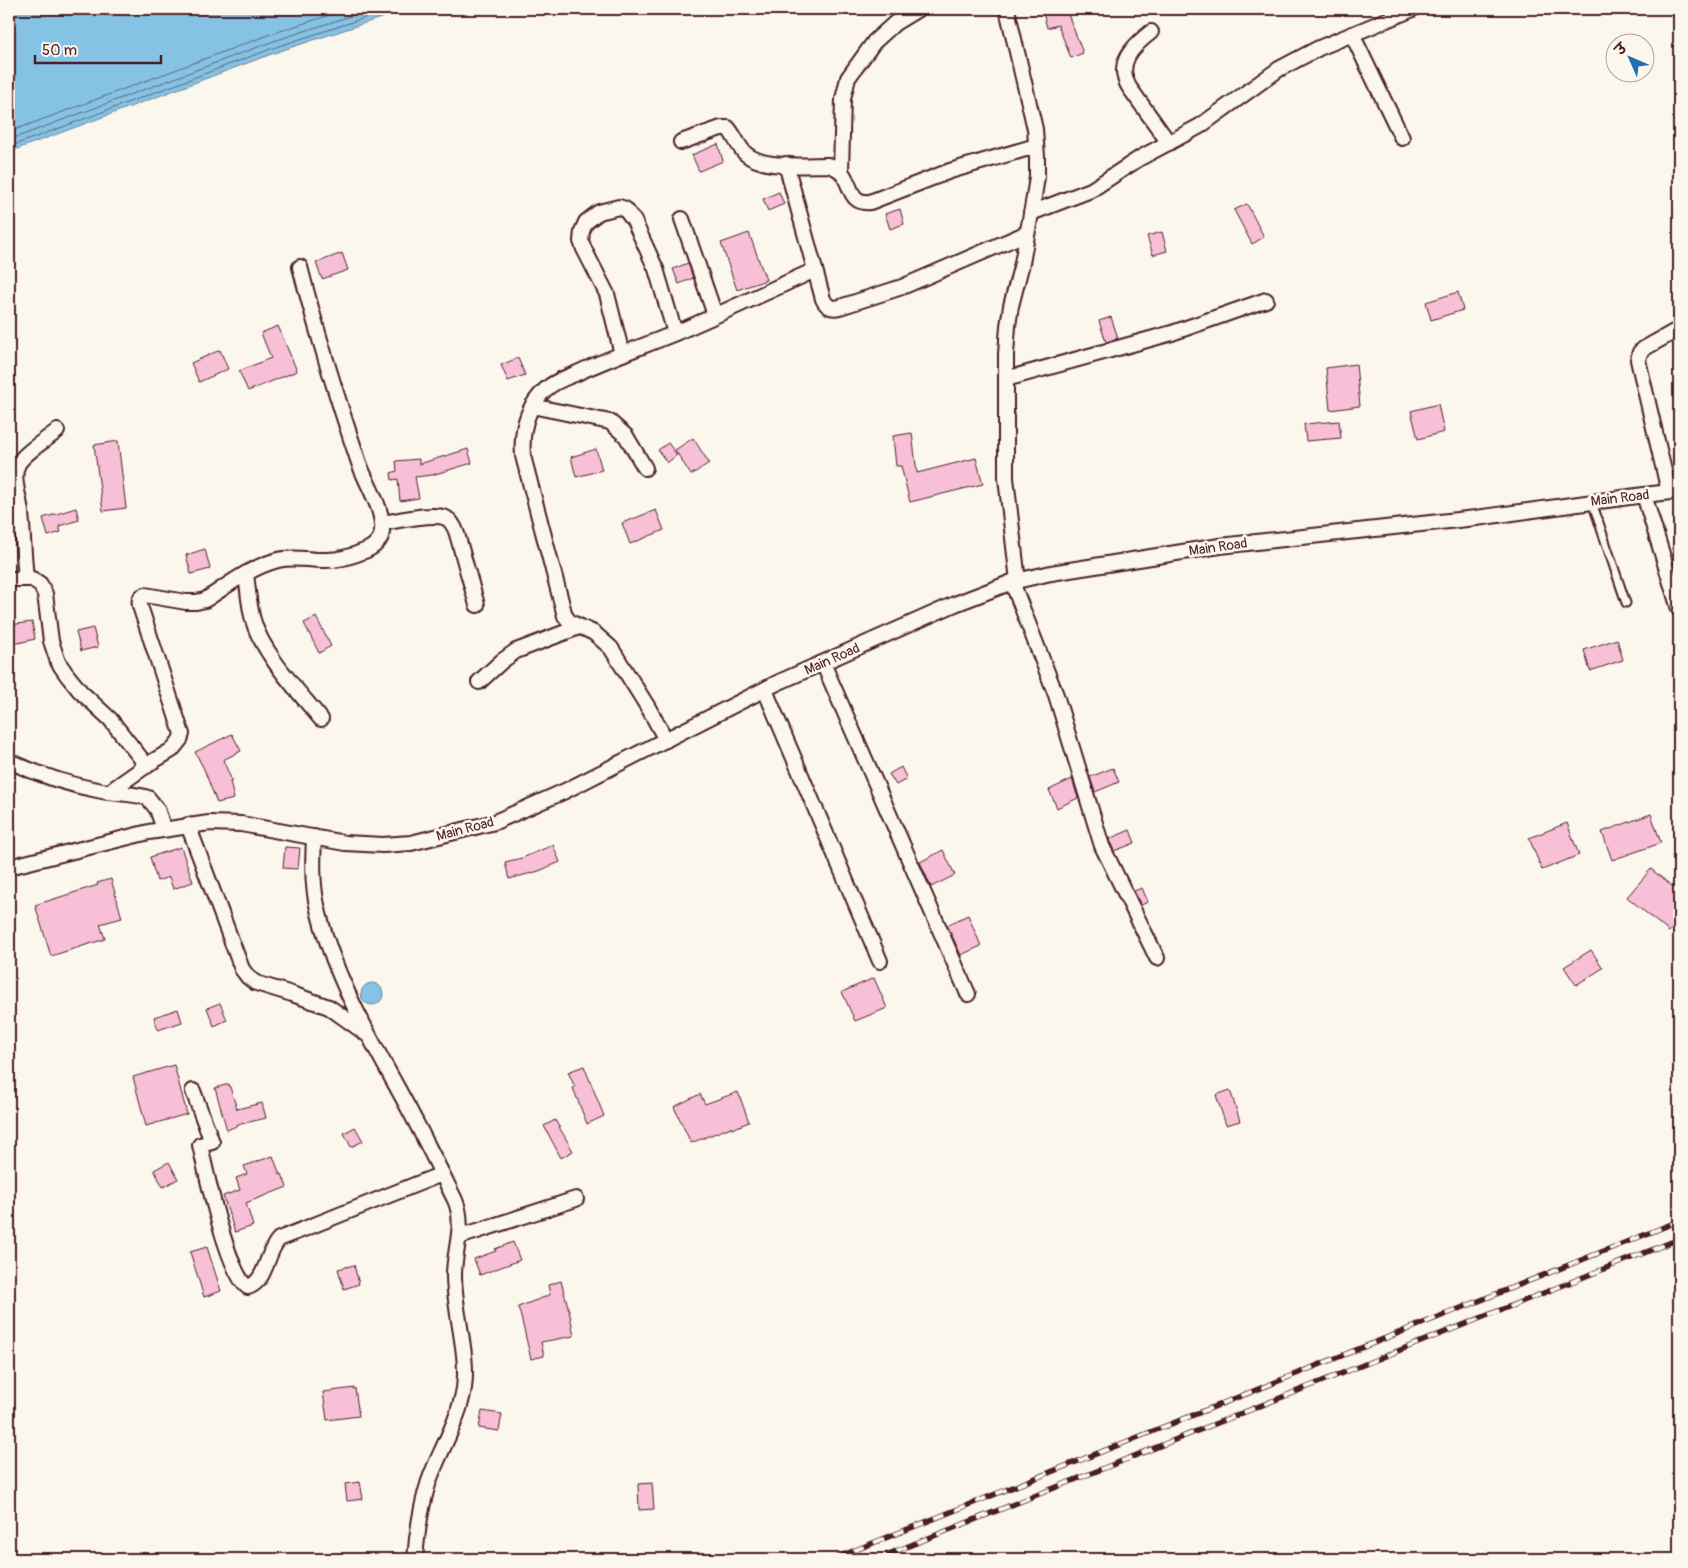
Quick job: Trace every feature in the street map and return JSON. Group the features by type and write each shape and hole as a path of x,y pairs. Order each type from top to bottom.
{"street":[{"path":"918,9 895,23 874,42 848,78 842,99 841,170 853,195 860,202 864,202 950,171 1036,146"},
{"path":"1007,9 1034,130 1037,177 1032,213 1008,326 1006,478 1015,581 1056,695 1102,846 1157,958"},
{"path":"1032,213 1091,190 1122,169 1200,126 1280,70 1319,48 1413,9"},
{"path":"1150,32 1140,40 1130,54 1124,65 1123,72 1129,87 1169,143"},
{"path":"1352,34 1402,138"},
{"path":"681,142 724,127 732,133 740,148 753,159 769,163 827,165 841,170"},
{"path":"786,164 815,270 828,307 835,308 902,287 1027,234"},
{"path":"622,354 607,294 584,249 582,241 582,231 586,222 590,217 599,212 619,206 625,209 634,221 656,269 675,333"},
{"path":"682,219 715,315"},
{"path":"110,792 172,750 182,734 140,606 140,599 144,595 196,602 205,600 246,574 278,560 300,558 324,561 338,560 356,555 379,542 382,522 379,511 358,462 300,267"},
{"path":"666,740 611,648 594,633 570,622 565,616 523,456 522,439 525,423 532,406 545,390 554,384 675,333 815,270"},
{"path":"1006,379 1172,334 1266,300"},
{"path":"1674,492 1638,360 1640,352 1645,348 1679,329"},
{"path":"532,406 610,422 626,436 645,468"},
{"path":"26,579 21,512 15,476 16,468 25,456 57,431"},
{"name":"Main Road","path":"9,867 164,829 209,822 241,824 345,843 382,845 411,843 495,822 565,791 765,690 823,663 955,604 1015,581 1051,572 1220,546 1476,518 1644,494 1674,492"},
{"path":"1644,494 1679,608"},
{"path":"382,522 435,516 448,519 454,525 477,605"},
{"path":"246,574 253,620 259,636 278,665 321,719"},
{"path":"9,579 36,581 43,589 51,641 58,662 80,691 110,719 147,766"},
{"path":"479,682 516,651 579,626"},
{"path":"823,663 968,994"},
{"path":"765,690 880,961"},
{"path":"9,761 53,780 148,798 157,809 164,829"},
{"path":"188,825 242,969 248,977 256,983 329,1007 370,1036"},
{"path":"314,837 314,886 317,904 325,932 342,977 370,1036 459,1209 459,1238 454,1275 465,1367 464,1388 458,1413 430,1480 422,1511 415,1559"},
{"path":"193,1091 212,1142 200,1145 217,1218 237,1273 248,1287 259,1278 270,1251 279,1239 442,1174"},
{"path":"459,1238 576,1199"}],"lane":[{"path":"1592,502 1626,603"}],"water":[{"path":"9,9 408,9 277,52 9,152"},
{"path":"368,983 376,983 383,990 383,998 376,1005 368,1005 361,998 361,990"}],"building":[{"path":"1042,9 1066,9 1083,53 1071,58 1058,25 1047,28"},
{"path":"718,144 723,161 699,171 692,155"},
{"path":"779,192 784,204 768,211 763,199"},
{"path":"1247,204 1264,237 1252,244 1234,210"},
{"path":"900,209 904,224 890,229 885,214"},
{"path":"1162,232 1167,251 1153,255 1147,236"},
{"path":"749,233 766,280 737,290 721,243"},
{"path":"342,253 348,270 322,279 316,263"},
{"path":"688,263 693,278 679,284 673,269"},
{"path":"1458,292 1463,310 1431,320 1426,302"},
{"path":"1111,317 1118,338 1106,342 1099,321"},
{"path":"278,326 297,371 248,391 239,371 271,358 261,333"},
{"path":"220,350 228,369 199,382 191,363"},
{"path":"518,358 525,375 508,381 501,365"},
{"path":"1356,364 1360,406 1330,410 1326,368"},
{"path":"1438,404 1444,432 1418,439 1411,411"},
{"path":"1339,421 1341,438 1306,441 1304,424"},
{"path":"912,433 917,473 976,458 983,484 910,502 901,466 896,466 893,436"},
{"path":"693,438 709,463 691,475 675,450"},
{"path":"118,441 126,508 103,511 94,445"},
{"path":"668,443 677,455 667,463 658,450"},
{"path":"468,449 472,463 432,475 415,477 419,498 400,501 398,479 392,480 391,473 397,471 396,461 419,459 419,464"},
{"path":"596,449 602,470 576,477 571,457"},
{"path":"76,508 79,520 59,526 61,532 48,536 43,518"},
{"path":"656,510 664,530 630,544 622,523"},
{"path":"205,549 210,569 191,574 186,555"},
{"path":"316,617 331,646 319,653 304,623"},
{"path":"32,622 35,639 9,645 9,625"},
{"path":"93,628 98,647 81,651 76,632"},
{"path":"1617,639 1623,660 1590,671 1584,650"},
{"path":"232,734 241,751 223,760 232,781 230,781 234,799 217,803 204,769 195,752"},
{"path":"901,767 907,779 896,785 889,774"},
{"path":"1113,768 1119,782 1095,792 1090,777"},
{"path":"1072,779 1078,798 1057,808 1049,790"},
{"path":"1651,814 1661,843 1612,860 1602,832"},
{"path":"1567,823 1579,855 1542,870 1529,838"},
{"path":"1130,830 1135,843 1114,851 1109,839"},
{"path":"553,845 560,862 539,871 509,879 505,862 522,858"},
{"path":"181,847 193,882 173,889 169,877 157,881 150,857"},
{"path":"285,847 300,848 298,869 283,868"},
{"path":"943,850 955,875 931,887 920,862"},
{"path":"1651,869 1679,892 1679,919 1669,932 1627,897"},
{"path":"111,879 122,918 100,924 105,939 51,956 35,905"},
{"path":"1142,888 1148,902 1141,905 1134,891"},
{"path":"968,915 981,946 961,955 947,925"},
{"path":"1591,950 1603,968 1576,985 1564,967"},
{"path":"874,978 887,1008 855,1021 842,992"},
{"path":"220,1003 227,1020 214,1026 207,1008"},
{"path":"178,1009 182,1022 158,1030 154,1017"},
{"path":"174,1065 187,1114 146,1126 133,1077"},
{"path":"584,1066 604,1116 587,1124 568,1072"},
{"path":"229,1084 237,1109 262,1103 266,1118 241,1124 227,1130 215,1088"},
{"path":"1230,1090 1240,1121 1226,1125 1216,1095"},
{"path":"738,1092 749,1122 691,1143 674,1107 700,1094 705,1104"},
{"path":"555,1120 573,1151 561,1158 544,1126"},
{"path":"355,1127 363,1141 351,1147 344,1133"},
{"path":"273,1156 287,1187 246,1203 253,1226 235,1232 223,1196 240,1190 236,1178 247,1174 244,1166"},
{"path":"169,1162 178,1179 163,1187 154,1170"},
{"path":"513,1242 520,1260 480,1275 474,1259"},
{"path":"207,1247 221,1291 204,1297 190,1252"},
{"path":"354,1265 359,1284 344,1289 338,1269"},
{"path":"561,1281 574,1336 541,1342 544,1356 531,1359 518,1307 550,1295 548,1285"},
{"path":"355,1388 359,1416 327,1420 323,1392"},
{"path":"482,1411 502,1414 499,1431 479,1428"},
{"path":"360,1482 363,1499 347,1501 345,1484"},
{"path":"652,1483 654,1509 639,1510 638,1484"}],"railway":[{"path":"833,1559 1679,1221"},
{"path":"876,1559 1679,1239"}]}
